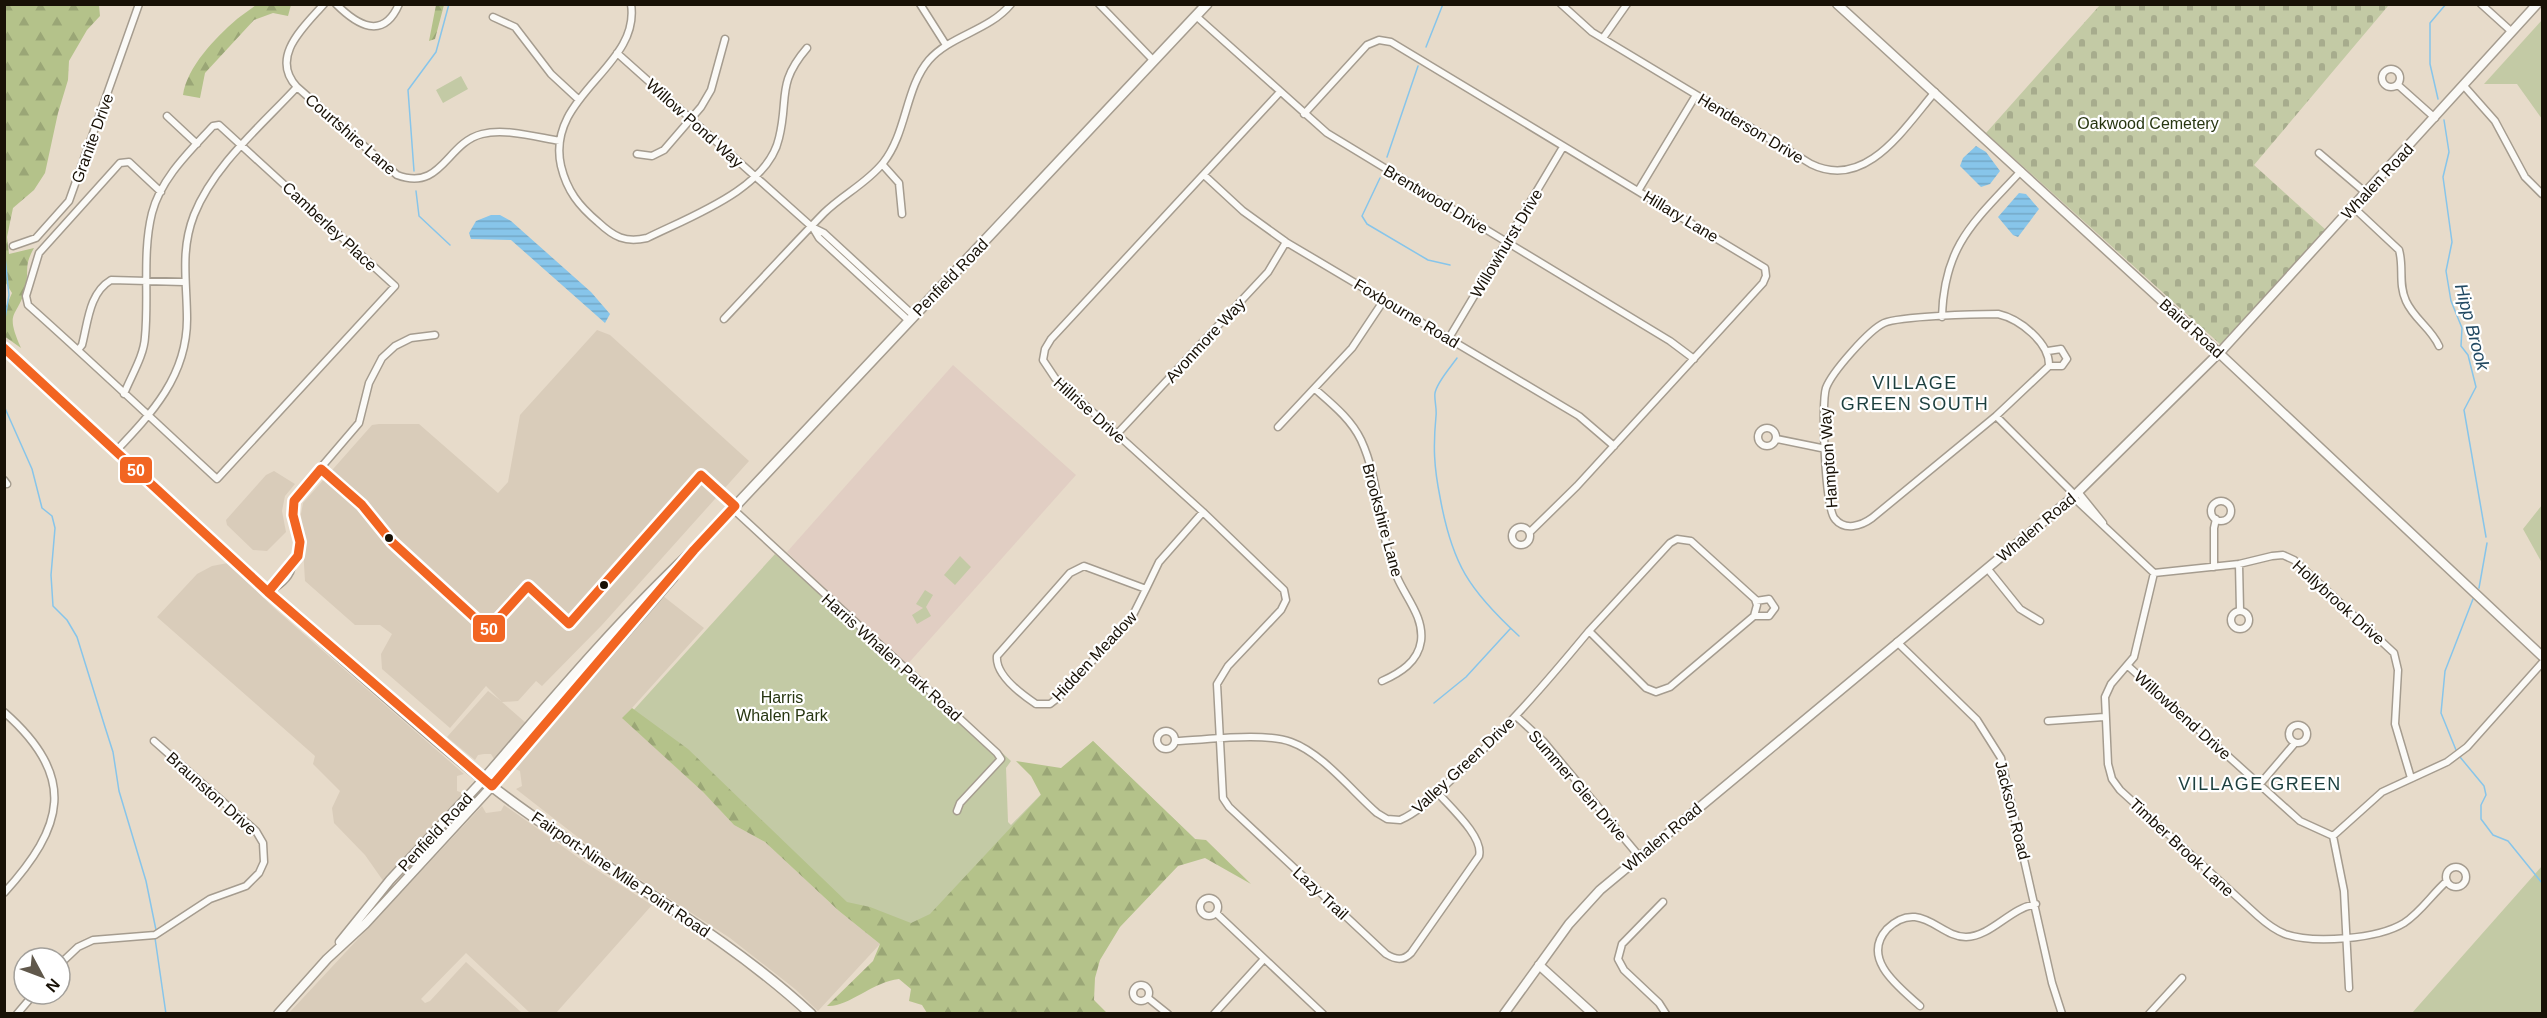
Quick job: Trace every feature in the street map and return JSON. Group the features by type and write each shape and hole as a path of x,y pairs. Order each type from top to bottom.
{"main road":[{"name":"Penfield Road","path":"492,786 694,550 1207,4"},
{"name":"Fairport-Nine Mile Point Road","path":"4,348 268,592 492,786 598,862 687,916 772,977 811,1014"},
{"name":"Penfield Road","path":"484,779 584,662 648,593 694,550"}],"street":[{"name":"Granite Drive","path":"13,246 36,238 69,201 139,4"},
{"name":"Courtshire Lane","path":"324,4 297,34 288,51 288,75 297,87 380,163 402,178 420,179 429,176 466,141 479,134 496,132 560,141"},
{"path":"336,4 355,22 369,27 387,21 399,4"},
{"path":"631,4 630,28 617,52 578,99 562,130 559,156 570,192 595,220 612,235 622,240 647,238 729,196 754,177 776,148 781,130 784,85 793,65 807,48"},
{"path":"920,4 946,45"},
{"path":"724,319 824,213 865,181 882,164 903,127 920,72 946,45 990,22 1011,4"},
{"path":"1099,4 1154,61"},
{"name":"Henderson Drive","path":"1561,4 1581,24 1696,95 1811,164 1837,171 1853,170 1871,161 1935,92"},
{"path":"1603,38 1626,4"},
{"name":"Baird Road","path":"1837,4 2219,353 2542,656"},
{"path":"2481,4 2512,32"},
{"name":"Whalen Road","path":"1504,1014 1581,910 1639,856 2075,495 2219,353 2537,4"},
{"name":"Brentwood Drive","path":"1196,16 1304,114 1336,139 1670,341 1694,359"},
{"path":"493,17 515,27 550,74 578,99"},
{"path":"637,154 652,156 664,150 692,119 711,90 721,44 725,39"},
{"name":"Hillary Lane","path":"1304,114 1367,45 1385,40 1753,259 1766,272 1763,283 1614,446 1530,532"},
{"name":"Willow Pond Way","path":"617,52 754,177 812,227 824,233 911,318"},
{"path":"2398,85 2435,118"},
{"path":"2464,86 2495,121 2525,177 2542,194"},
{"path":"115,452 149,417 169,388 182,355 187,318 184,255 194,216 209,185 297,87"},
{"name":"Hillrise Drive","path":"1257,636 1284,605 1284,590 1203,512 1051,374 1043,360 1051,339 1280,92"},
{"path":"1638,191 1696,95"},
{"path":"167,116 197,144"},
{"name":"Camberley Place","path":"124,394 145,339 146,281 152,212 179,162 213,126 219,125 395,285 218,479 149,417"},
{"name":"Willowhurst Drive","path":"1449,338 1563,147"},
{"path":"2319,153 2366,193"},
{"path":"149,417 28,305 26,296 39,253 120,163 129,162 161,192"},
{"path":"882,164 899,183 902,214"},
{"path":"1942,317 1948,272 1960,240 1978,216 2021,171"},
{"name":"Foxbourne Road","path":"1204,175 1244,212 1286,242 1579,416 1614,446"},
{"path":"2354,207 2399,250 2401,285 2405,299 2413,313 2434,334 2439,346"},
{"name":"Avonmore Way","path":"1117,434 1268,272 1286,242"},
{"path":"78,350 82,345 95,296 101,286 111,280 184,282"},
{"path":"1278,427 1358,340 1384,300"},
{"name":"Hampton Way","path":"1987,314 2006,316 2019,324 2048,351 2061,349 2067,358 2062,366 2049,366 1996,416 1872,519 1857,526 1839,523 1831,513 1826,449 1824,395 1829,381 1874,330 1884,323 1895,320 1942,317 1987,314"},
{"path":"268,592 298,555 301,542 291,512 294,499 354,430 362,415 375,369 395,346 411,338 435,335"},
{"path":"2048,351 2049,366"},
{"name":"Brookshire Lane","path":"1315,389 1346,417 1360,439 1392,563 1421,630 1419,650 1409,665 1397,675 1382,681"},
{"path":"1996,416 2154,573"},
{"path":"1777,439 1826,449"},
{"name":"Harris Whalen Park Road","path":"733,509 997,753 1001,759 960,803 957,811"},
{"name":"Hidden Meadow","path":"1146,589 1091,566 1075,569 999,651 997,661 999,669 1036,704 1045,705 1055,701 1131,619 1146,589 1159,562 1203,512"},
{"path":"2214,567 2216,519"},
{"name":"Valley Green Drive","path":"1219,740 1269,738 1292,742 1310,752 1377,813 1394,820 1406,817 1437,792 1516,716 1589,631 1670,543 1680,538 1691,541 1756,600 1769,599 1775,608 1769,616 1754,616 1670,687 1656,693 1646,688 1589,631"},
{"name":"Hollybrook Drive","path":"2154,573 2239,564 2272,556 2289,557 2394,653 2398,670 2395,724 2411,778"},
{"path":"2239,564 2240,610"},
{"path":"1987,568 2020,609 2040,621"},
{"name":"Timber Brook Lane","path":"2154,573 2136,649 2128,666 2107,690 2104,717 2110,772 2116,785 2258,916 2271,927 2287,934 2306,938 2348,937 2385,930 2404,922 2447,881"},
{"path":"1754,616 1756,600"},
{"name":"Lazy Trail","path":"1257,636 1228,666 1217,684 1224,802 1386,954 1395,959 1404,958 1411,953 1479,856 1480,847 1475,836 1437,792"},
{"name":"Jackson Road","path":"1897,642 1977,720 1997,749 2004,767 2052,983 2062,1014"},
{"path":"2349,988 2344,891 2333,836 2372,799 2447,762 2467,747 2542,663"},
{"name":"Willowbend Drive","path":"2128,666 2300,821 2333,836"},
{"path":"4,712 28,735 43,756 52,782 54,808 51,826 41,849 4,893"},
{"name":"Summer Glen Drive","path":"1516,716 1543,741 1639,856"},
{"path":"2048,721 2104,717"},
{"path":"1175,741 1219,740"},
{"name":"Braunston Drive","path":"72,953 93,940 155,935 210,899 246,886 262,868 265,849 256,831 154,741"},
{"path":"2260,784 2295,743"},
{"name":"Penfield Road","path":"278,1014 327,959 359,916 484,779"},
{"name":"Penfield Road","path":"327,959 365,924 492,786"},
{"path":"1663,902 1622,944 1618,959 1624,970 1659,1003 1666,1014"},
{"path":"1920,1006 1892,980 1881,965 1878,955 1881,937 1893,923 1908,917 1923,918 1950,933 1967,937 1985,931 2023,906 2036,904"},
{"path":"1216,913 1323,1014"},
{"path":"1214,1014 1264,960"},
{"path":"1539,965 1593,1014"},
{"path":"2149,1014 2182,978"},
{"path":"1148,998 1168,1014"}],"shaded area":[{"path":"597,330 610,335 749,461 602,625 542,686 536,681 518,701 502,702 526,723 494,759 491,754 484,754 478,755 475,760 447,737 488,691 501,701 486,686 450,728 382,669 381,654 392,634 380,625 355,625 305,581 301,514 303,503 372,425 379,424 419,424 498,493 508,482 520,415"},
{"path":"953,365 1076,475 906,666 787,552"},
{"path":"274,471 295,484 285,496 282,511 286,532 267,551 253,550 227,525 226,520 266,475"},
{"path":"228,563 274,608 464,774 457,776 457,791 463,793 384,882 365,855 334,823 332,808 340,791 313,764 315,756 157,617 197,574 212,566"},
{"path":"663,596 704,628 623,718 703,792 734,825 765,842 839,911 880,944 818,1011 795,989 730,938 593,849 516,789 522,786 520,771 513,768"},
{"path":"504,805 586,863 652,905 556,1013 529,1012 466,953 421,999 425,1003 430,1001 466,962 522,1013 288,1014 482,806 486,813 501,811"}],"green space":[{"name":"Oakwood Cemetery","path":"2386,4 2388,6 2254,165 2326,230 2221,345 1986,133 2100,5"},
{"path":"4,5 99,5 100,16 87,30 69,61 68,80 45,173 34,190 13,208 7,237 9,254 34,248 28,263 23,296 13,319 13,326 21,348 4,336 5,309 12,293 4,280"},
{"path":"256,5 291,5 288,16 273,13 254,20 205,73 200,98 183,95 190,74 211,44 239,17"},
{"path":"436,5 444,5 435,39 429,41"},
{"path":"2542,20 2542,119 2517,84 2484,84"},
{"path":"461,76 468,89 443,103 436,90"},
{"path":"2542,505 2542,563 2523,529"},
{"name":"Harris Whalen Park","path":"775,554 994,753 998,749 1011,761 1006,768 1008,822 1011,825 1093,741 1195,839 886,943 630,714"},
{"path":"960,556 971,567 955,585 944,575"},
{"path":"925,590 933,595 926,607 931,616 917,624 912,615 923,608 916,604"},
{"path":"632,708 688,749 847,902 870,907 911,923 930,914 1041,795 1031,776 1016,761 1061,768 1093,741 1195,839 1206,840 1251,884 1205,858 1178,866 1120,927 1100,960 1095,978 1094,1000 1107,1013 927,1013 922,1005 909,1001 911,989 899,979 879,985 835,1006 827,1006 873,961 880,944 839,911 765,842 734,825 703,792 622,718"},
{"path":"2542,866 2542,1013 2412,1013"}],"water":[{"path":"1976,146 1986,152 2000,171 1990,184 1981,187 1960,166 1963,158"},
{"path":"2019,193 2026,194 2039,209 2018,237 2013,235 1998,217"},
{"path":"491,215 500,215 511,221 591,292 610,314 605,323 511,240 471,239 469,233 476,221"}],"waterway":[{"path":"414,171 408,90 436,52 449,4"},
{"path":"1426,47 1443,4"},
{"name":"Hipp Brook","path":"2438,99 2430,64 2430,23 2446,4"},
{"path":"1387,157 1418,66"},
{"name":"Hipp Brook","path":"2444,120 2449,152 2443,177 2452,242 2446,271 2451,301 2462,328 2461,346 2468,355 2476,387 2464,410 2486,537"},
{"path":"1380,178 1362,216 1367,224 1428,260 1450,265"},
{"path":"416,191 419,216 450,245"},
{"path":"4,248 9,295 4,324"},
{"path":"1457,358 1438,384 1435,396 1435,466 1445,520 1450,541 1465,574 1487,604 1519,636"},
{"path":"4,406 32,469 42,508 52,516 55,528 51,575 53,606 67,620 77,637 113,752 119,791 146,881 156,930"},
{"name":"Hipp Brook","path":"2479,588 2487,543"},
{"name":"Hipp Brook","path":"2456,750 2441,713 2445,671 2473,599"},
{"path":"1434,703 1466,677 1510,629"},
{"name":"Hipp Brook","path":"2460,757 2484,786 2486,795 2481,805 2481,819 2493,835 2508,841 2542,883"},
{"path":"155,938 166,1014"}],"transit line":[{"name":"50","path":"4,348 268,592"},
{"name":"50","path":"321,469 362,505 392,542 488,630 528,586 569,624 701,475 735,506 694,550 492,786 268,592 298,556 300,542 293,515 294,501 321,469"}],"district":[{"name":"VILLAGE GREEN SOUTH","path":"1915,394"},
{"name":"VILLAGE GREEN","path":"2260,784"}]}
